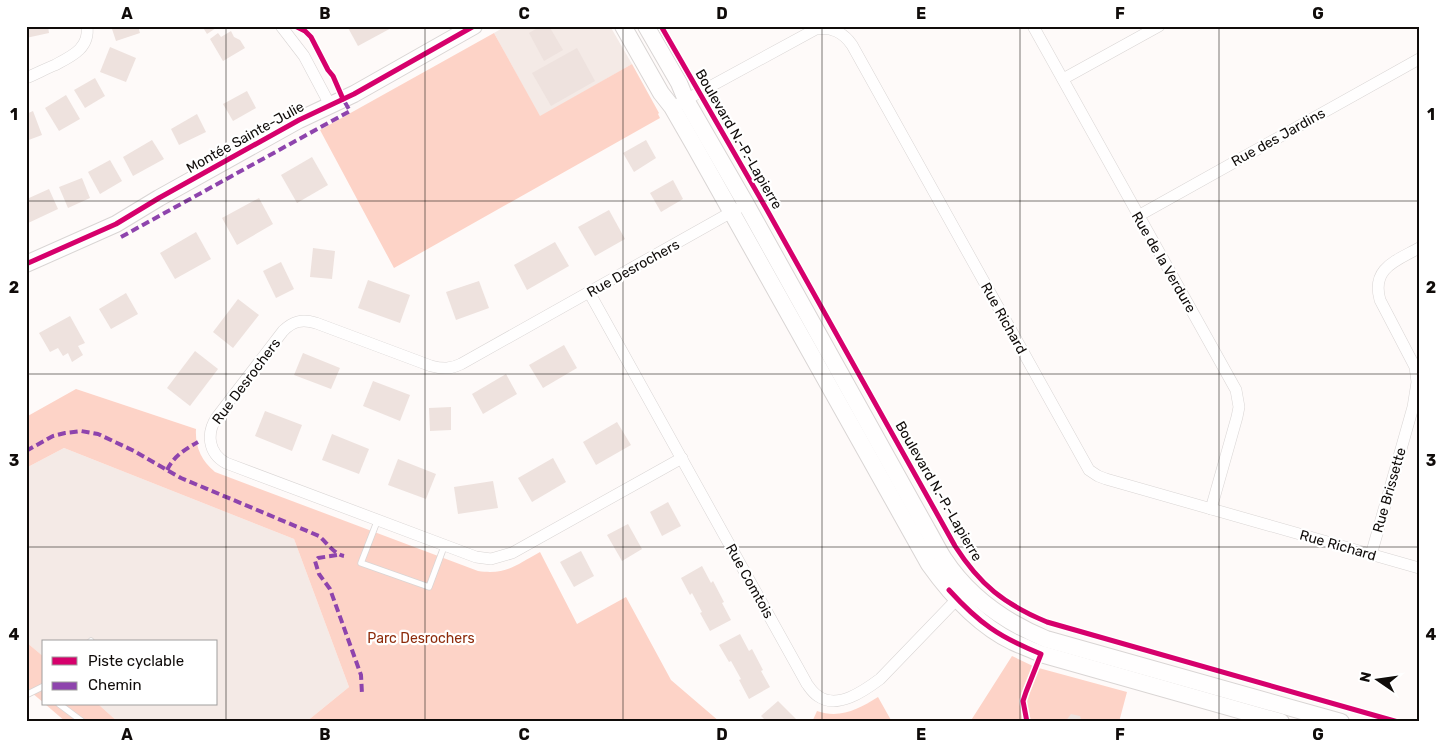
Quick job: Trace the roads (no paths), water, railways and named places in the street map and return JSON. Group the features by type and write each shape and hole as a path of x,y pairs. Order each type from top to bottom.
{"street":[{"path":"26,78 63,61 78,51 86,42 87,26"},
{"path":"281,26 304,56 330,105"},
{"name":"Montée Sainte-Julie","path":"26,264 116,224 183,184 300,120 354,94 474,26"},
{"name":"Boulevard N.-P.-Lapierre","path":"623,26 661,93 679,104 739,208 929,564 941,581 982,602 1017,626 1046,639 1341,722"},
{"name":"Boulevard N.-P.-Lapierre","path":"646,26 679,83 679,104"},
{"name":"Rue de la Verdure","path":"1033,26 1236,390 1239,407 1237,417 1211,509"},
{"path":"1063,79 1159,26"},
{"name":"Rue Richard","path":"679,104 816,29 837,30 852,45 1089,470 1106,479 1419,568"},
{"name":"Rue des Jardins","path":"1138,216 1419,59"},
{"name":"Rue Desrochers","path":"682,458 505,556 484,559 220,460 213,449 209,435 213,423 285,329 296,322 310,321 431,366 449,368 461,364 739,208"},
{"name":"Rue Brissette","path":"1371,555 1413,407 1417,382 1415,367 1380,300 1378,283 1385,268 1419,248"},
{"name":"Rue Comtois","path":"589,292 807,684 819,697 826,700 839,701 880,680 963,593"},
{"name":"Boulevard N.-P.-Lapierre","path":"963,593 971,613 1012,642 1041,654 1281,722"}],"lane":[{"path":"378,519 361,563 429,588 445,544"},
{"path":"26,695 42,689"},
{"path":"62,706 83,722"}],"park label":[{"name":"Parc Desrochers","path":"421,638"}]}
